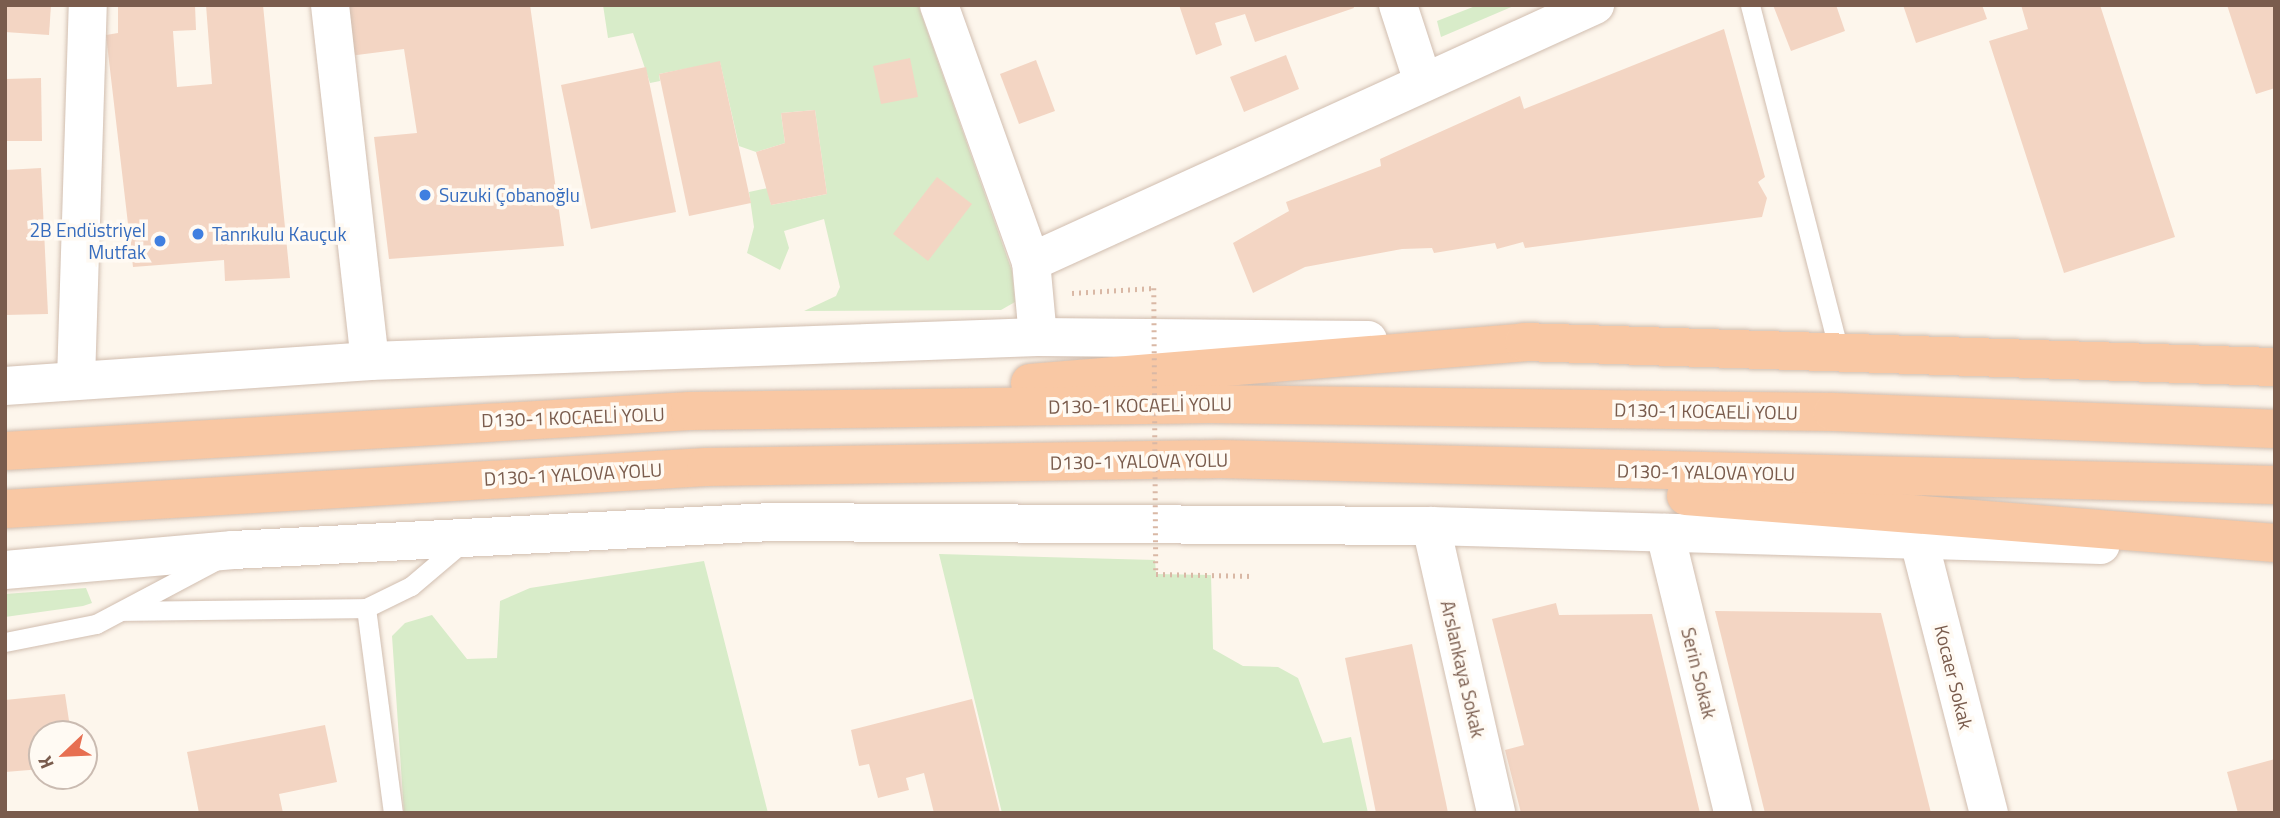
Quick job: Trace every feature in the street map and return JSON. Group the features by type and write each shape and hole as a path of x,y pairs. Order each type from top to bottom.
{"highway":[{"path":"690,411 1524,342 2275,367"},
{"name":"D130-1 KOCAELİ YOLU","path":"5,452 690,411 1208,404 1833,412 2275,429"},
{"path":"1220,459 2275,543"},
{"name":"D130-1 YALOVA YOLU","path":"5,509 706,467 1220,459 2275,485"}],"street":[{"path":"76,380 88,5"},
{"path":"330,5 370,361"},
{"path":"939,5 1031,262 1038,337"},
{"path":"1398,5 1423,82"},
{"path":"1031,262 1595,5"},
{"path":"5,386 370,361 1038,337 1524,342"},
{"path":"5,570 233,550 784,522 1431,526 2275,550"},
{"name":"Arslankaya Sokak","path":"1431,526 1496,813"},
{"name":"Serin Sokak","path":"1665,533 1733,813"},
{"name":"Kocaer Sokak","path":"1919,541 1989,813"}],"lane":[{"path":"1750,5 1839,351"},
{"path":"123,611 366,608 411,586 471,536"},
{"path":"5,642 61,634 123,611 233,550"},
{"path":"366,608 393,813"}],"path":[{"path":"1072,293 1154,288 1156,574 1254,576"}],"green space":[{"path":"603,5 918,5 1012,271 1015,302 1001,310 804,311 836,296 840,287 824,219 784,231 789,248 780,270 747,253 754,227 749,192 768,188 771,205 827,194 815,110 781,113 785,143 756,152 739,146 720,62 659,74 660,81 650,83 633,33 608,38"},
{"path":"1478,5 1516,5 1441,37 1437,21"},
{"path":"939,554 1155,560 1156,574 1211,575 1213,649 1243,666 1278,667 1298,678 1323,743 1351,737 1368,813 1002,813"},
{"path":"704,561 768,813 404,813 392,636 405,623 432,615 467,659 497,658 500,601 530,588"},
{"path":"86,588 92,603 5,617 5,594"}],"building":[{"path":"5,5 51,5 49,35 5,32"},
{"path":"118,5 195,5 196,30 173,31 177,87 212,84 206,5 263,5 290,278 225,281 224,260 133,267 106,35 118,33"},
{"path":"343,5 530,5 564,246 389,259 374,137 417,133 404,49 349,56"},
{"path":"1179,5 1353,5 1354,8 1255,42 1245,14 1215,23 1222,45 1196,55"},
{"path":"1773,5 1836,5 1845,31 1791,51"},
{"path":"1903,5 1982,5 1987,19 1916,43"},
{"path":"2021,5 2100,5 2175,237 2064,273 1989,41 2028,29"},
{"path":"2227,5 2275,5 2275,88 2256,94"},
{"path":"1724,29 1765,177 1758,182 1767,198 1762,217 1525,248 1523,242 1497,249 1495,243 1434,253 1432,248 1402,249 1305,267 1253,293 1233,243 1289,211 1286,202 1381,166 1380,159 1520,96 1524,109"},
{"path":"1286,55 1299,89 1244,112 1230,77"},
{"path":"910,58 918,97 881,104 873,66"},
{"path":"1036,60 1055,111 1019,124 1000,74"},
{"path":"720,61 751,203 689,216 659,74"},
{"path":"646,67 676,212 591,229 561,85"},
{"path":"41,78 42,141 5,141 5,79"},
{"path":"815,110 827,194 771,205 756,152 785,143 781,113"},
{"path":"41,168 48,314 5,315 5,170"},
{"path":"937,177 972,204 928,261 893,234"},
{"path":"1556,603 1559,615 1652,614 1700,813 1521,813 1505,750 1524,745 1492,619"},
{"path":"1715,611 1881,613 1931,813 1765,813"},
{"path":"1412,644 1448,813 1376,813 1345,658"},
{"path":"65,694 69,720 28,720 28,770 5,772 5,700"},
{"path":"972,699 1000,813 934,813 924,773 906,778 909,790 878,798 869,764 859,766 851,730"},
{"path":"325,725 337,782 279,794 283,813 199,813 187,752"},
{"path":"2275,759 2275,813 2238,813 2227,772"}],"place":[{"name":"Suzuki Çobanoğlu","path":"425,195"},
{"name":"Tanrıkulu Kauçuk","path":"198,234"},
{"name":"2B Endüstriyel Mutfak","path":"160,241"}]}
